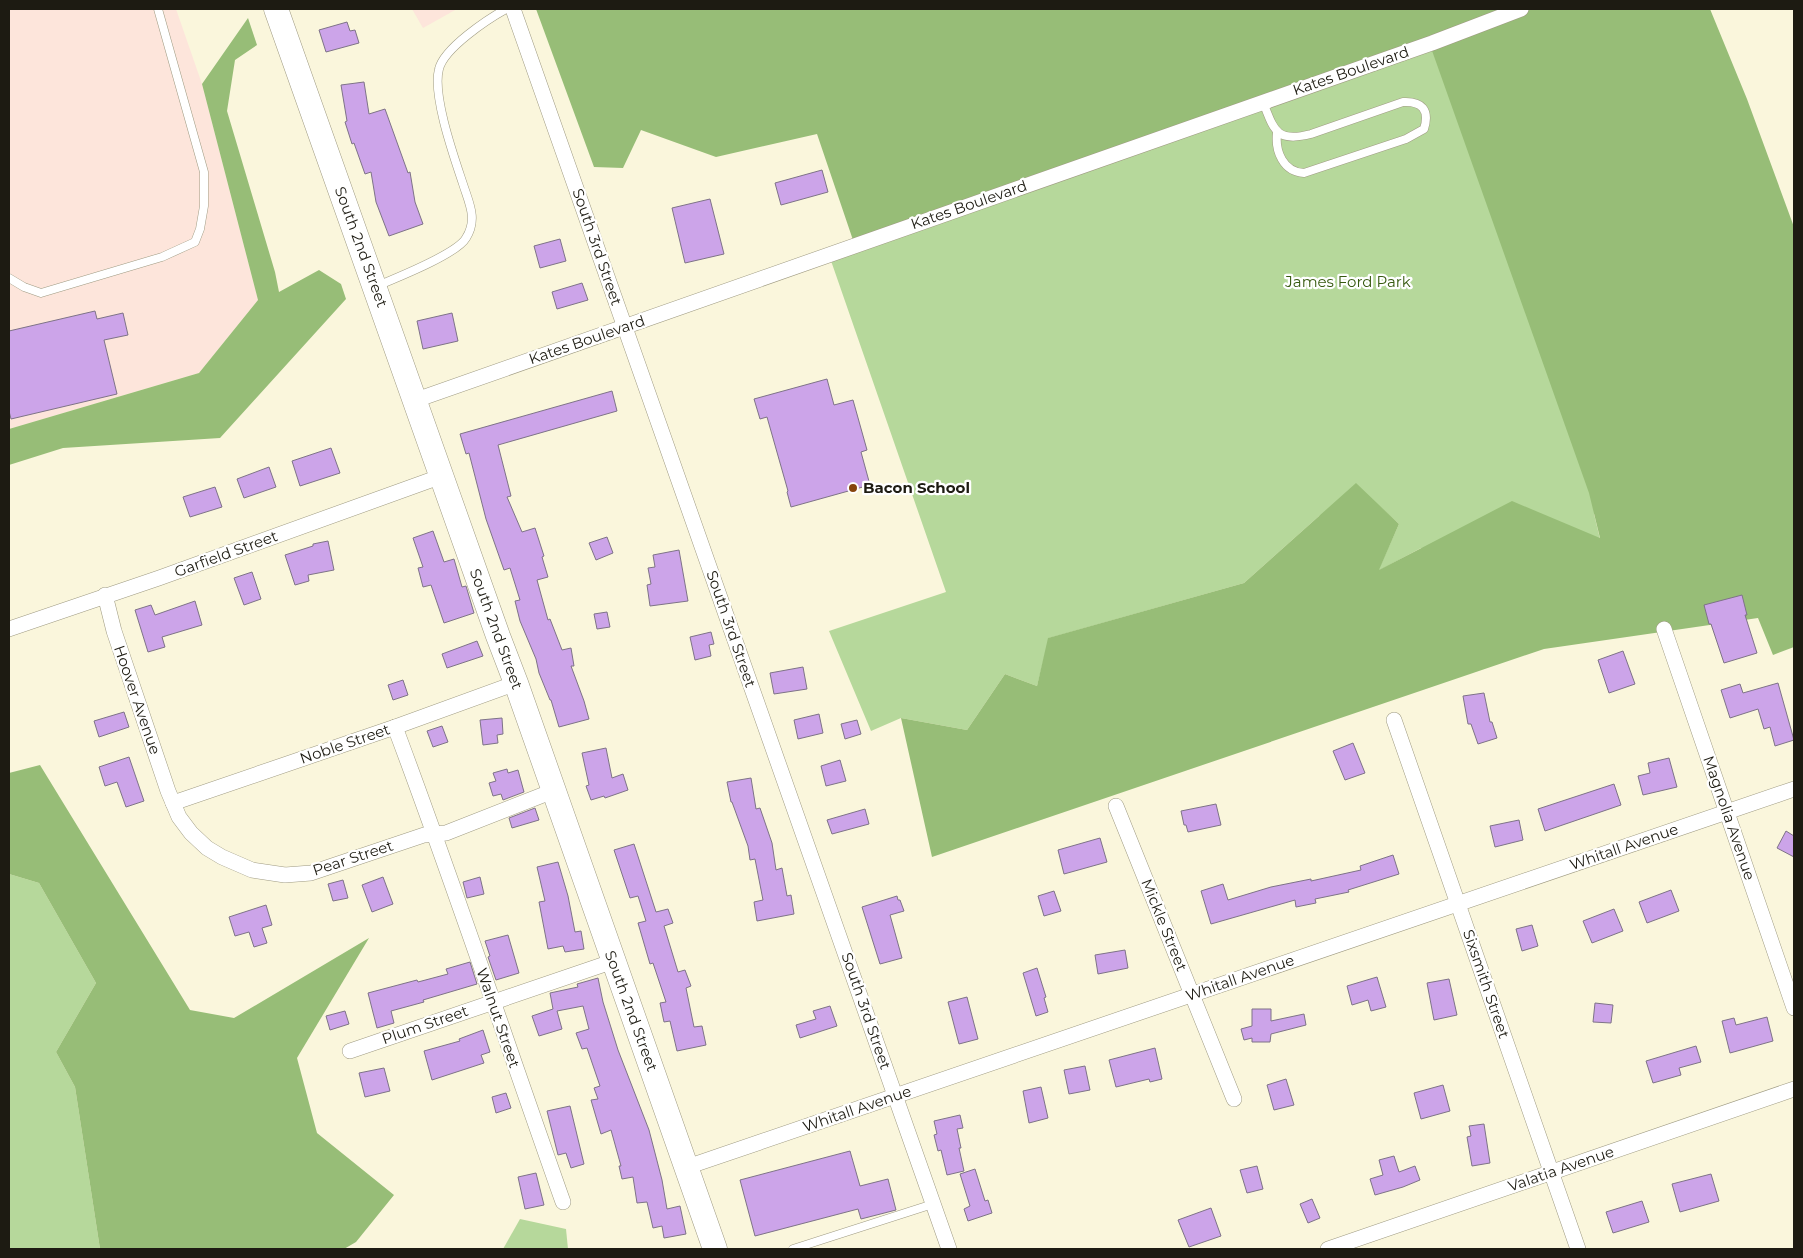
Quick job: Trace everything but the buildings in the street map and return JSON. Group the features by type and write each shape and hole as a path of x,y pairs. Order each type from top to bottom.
{"main road":[{"name":"South 2nd Street","path":"276,9 715,1249"}],"street":[{"name":"South 3rd Street","path":"513,9 949,1249"},
{"name":"Kates Boulevard","path":"416,400 1432,43 1522,9"},
{"name":"Garfield Street","path":"9,629 442,476"},
{"name":"Hoover Avenue","path":"105,595 114,631 173,803"},
{"name":"Magnolia Avenue","path":"1664,629 1794,1008"},
{"name":"Noble Street","path":"173,803 395,727 516,683"},
{"name":"Sixsmith Street","path":"1394,720 1578,1249"},
{"name":"Walnut Street","path":"395,727 435,834 563,1202"},
{"name":"Whitall Avenue","path":"687,1167 1794,789"},
{"name":"Pear Street","path":"173,803 191,832 207,848 222,858 268,874 285,875 311,873 424,835 446,833 553,791"},
{"name":"Mickle Street","path":"1116,806 1234,1099"},
{"name":"Plum Street","path":"350,1051 614,961"},
{"name":"Valatia Avenue","path":"1328,1249 1794,1089"}],"lane":[{"path":"9,278 24,287 41,293 162,256 195,242 200,229 204,206 204,172 158,9"},
{"path":"375,287 448,253 466,240 472,224 472,207 463,184 446,125 438,91 439,68 450,52 465,37 486,20 506,9"},
{"path":"1263,102 1273,127 1277,133 1282,135 1301,136 1403,102 1413,102 1421,105 1426,112 1427,121 1424,129 1406,139 1304,172 1296,172 1290,169 1282,160 1276,142 1277,133"},
{"path":"793,1249 933,1204"}],"shaded area":[{"path":"9,9 176,9 202,84 258,300 199,373 9,429"},
{"path":"412,9 457,9 423,28"}],"green space":[{"path":"536,9 1710,9 1747,99 1794,227 1794,647 1773,655 1758,618 1544,649 932,857 901,718 967,730 1005,674 1037,686 1048,638 1244,583 1356,483 1399,524 1379,570 1512,501 1600,538 1589,493 1430,45 855,246 817,134 716,157 641,130 623,168 594,167"},
{"path":"248,18 257,45 235,60 227,111 275,272 279,292 319,270 341,284 346,299 220,438 63,448 9,465 9,429 199,373 258,300 202,84"},
{"name":"James Ford Park","path":"1432,43 1597,513 1594,514 1600,539 1421,548 1378,571 1399,524 1374,501 1319,516 1244,583 1049,638 1037,686 1005,674 967,730 901,718 871,731 829,631 946,592 829,255"},
{"path":"40,765 190,1010 234,1018 369,938 297,1058 317,1133 394,1195 356,1242 344,1249 100,1249 75,1087 56,1052 96,983 39,883 9,874 9,773"},
{"path":"9,874 39,883 96,983 56,1052 75,1087 100,1249 9,1249"},
{"path":"520,1219 566,1229 568,1249 503,1249"}],"place":[{"name":"Bacon School","path":"853,488"}]}
